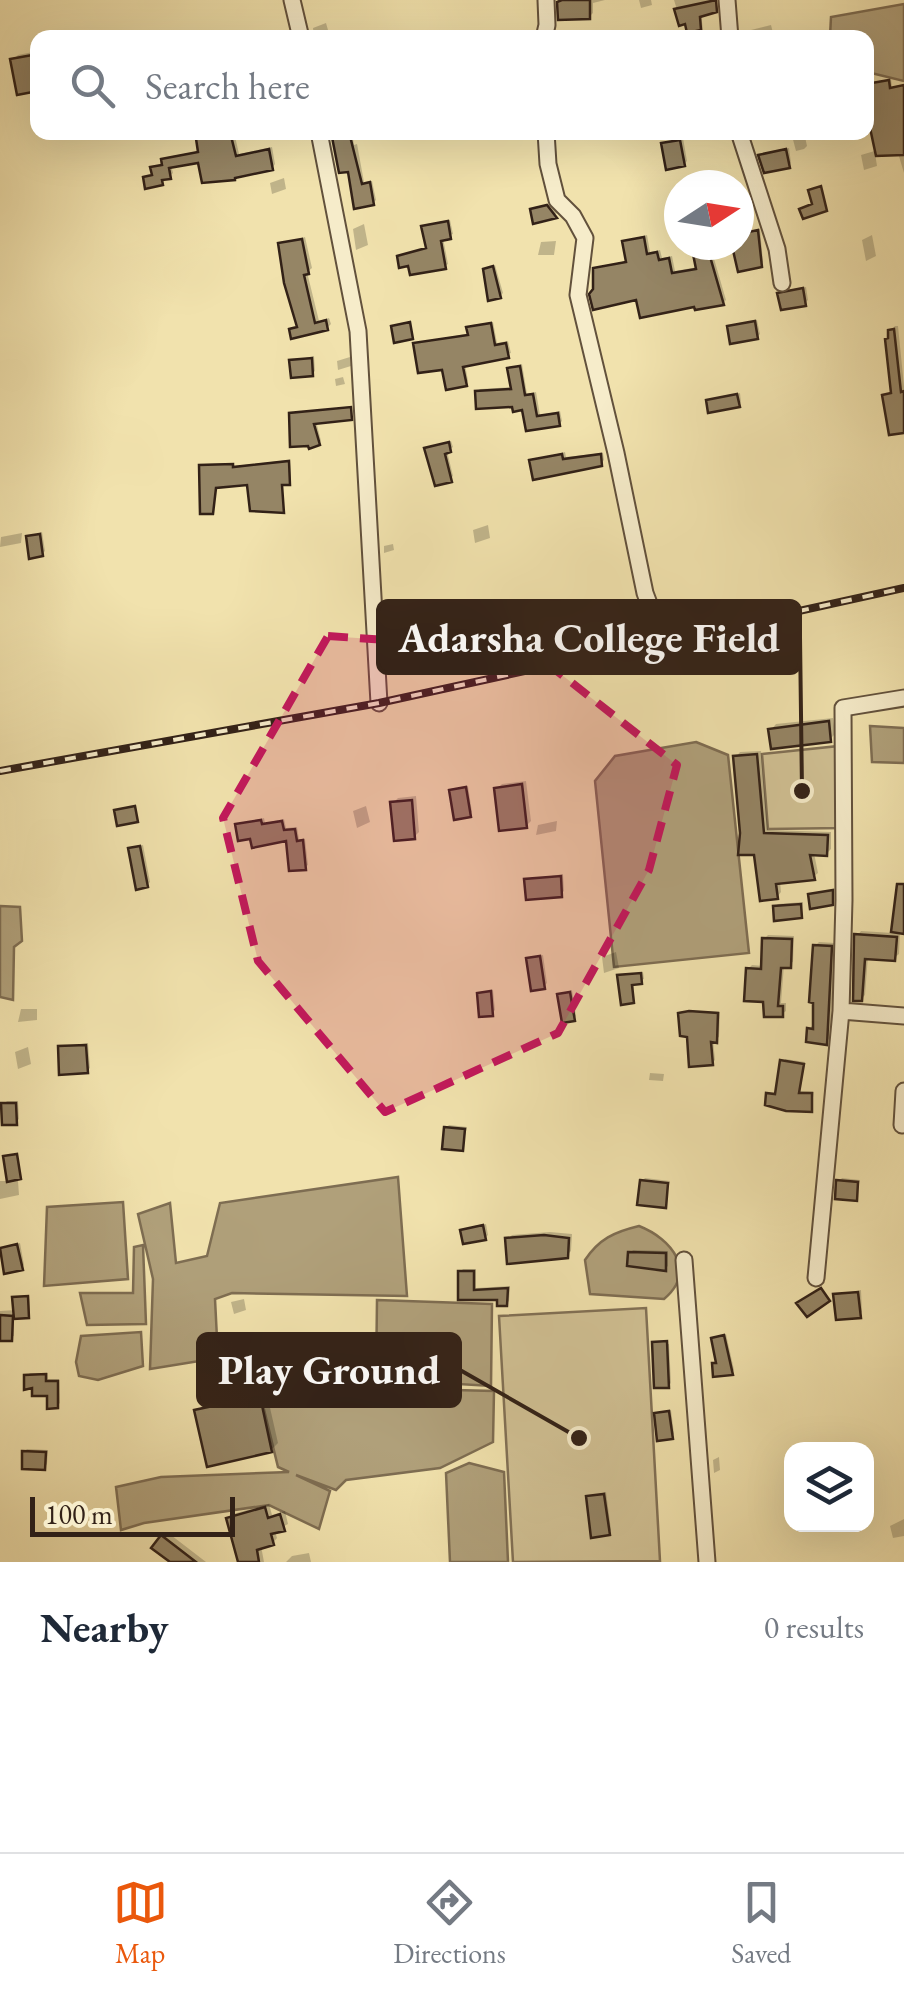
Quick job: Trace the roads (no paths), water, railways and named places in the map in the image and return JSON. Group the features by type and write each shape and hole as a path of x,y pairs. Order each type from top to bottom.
{"street":[{"path":"292,0 299,30"},
{"path":"546,0 546,30"},
{"path":"727,0 729,30"},
{"path":"322,140 358,332 379,702"},
{"path":"546,140 548,164 558,200 585,238 578,295 616,453 644,594 663,641"},
{"path":"742,140 777,249 782,283"},
{"path":"816,1278 841,1012 844,708 904,698"},
{"path":"841,1012 904,1016"},
{"path":"902,1125 904,1091"},
{"path":"684,1260 707,1562"}],"railway":[{"path":"0,771 379,703 904,588"}],"place":[{"name":"Adarsha College Field","path":"802,791"},
{"name":"Play Ground","path":"579,1438"}]}
